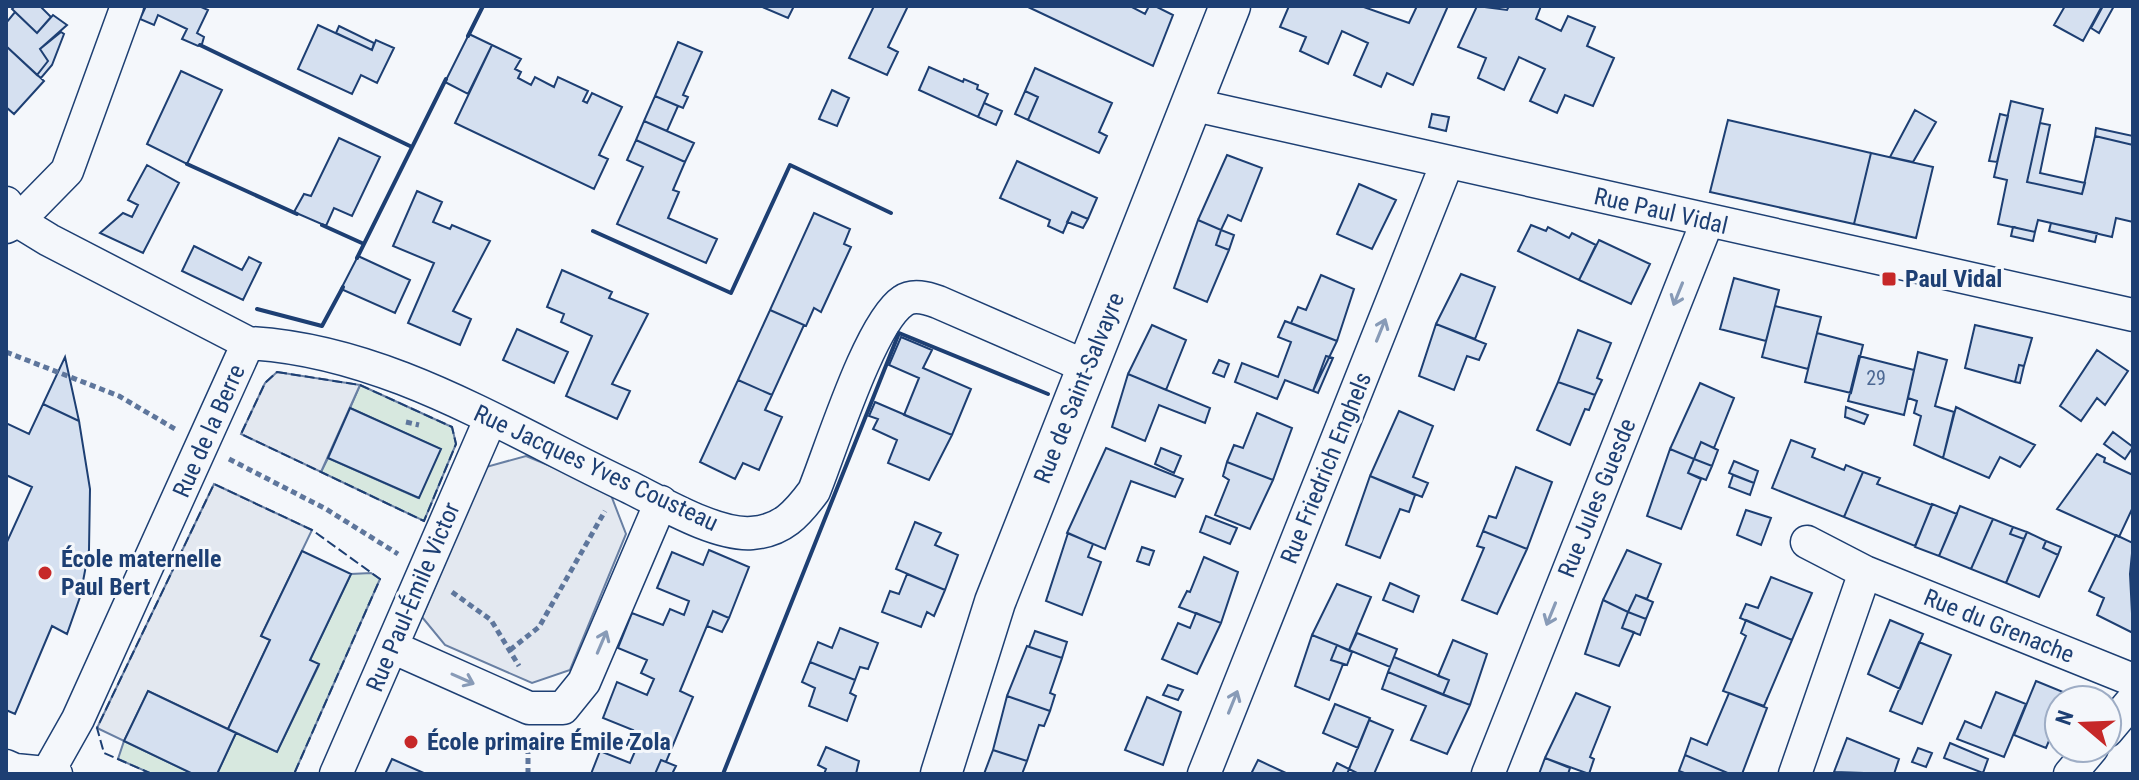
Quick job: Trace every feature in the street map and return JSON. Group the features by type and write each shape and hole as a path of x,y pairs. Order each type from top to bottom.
{"street":[{"path":"10,217 67,171 127,6"},
{"name":"Rue de Saint-Salvayre","path":"941,774 995,602 1230,6"},
{"name":"Rue Paul Vidal","path":"1190,104 2133,315"},
{"name":"Rue Friedrich Enghels","path":"1204,774 1447,163"},
{"name":"Rue de la Berre","path":"10,217 248,343 204,447 50,773"},
{"name":"Rue Jules Guesde","path":"1488,774 1707,222"},
{"name":"Rue Jacques Yves Cousteau","path":"248,343 280,345 410,378 490,420 715,527 750,534 779,528 799,512 814,491 881,325 904,300 922,296 1087,367"},
{"name":"Rue Paul-Émile Victor","path":"336,774 490,420"},
{"path":"392,647 529,708 563,708 584,682 661,502"},
{"name":"Rue du Grenache","path":"1807,542 1865,572 2133,680"},
{"path":"1795,774 1865,572"},
{"path":"6,766 15,770 50,773"}],"path":[{"path":"6,352 119,396 204,447 326,509 424,571 491,620 519,664 529,708 528,774"},
{"path":"510,650 539,627 622,484"}],"shaded area":[{"path":"277,372 360,385 321,472 241,434 265,383"},
{"path":"360,385 452,427 456,444 424,521 321,472 328,458 418,498 440,449 350,408"},
{"path":"526,456 609,490 626,534 570,670 532,683 445,645 422,617 486,467"},
{"path":"214,484 312,530 261,636 270,640 228,729 148,691 124,741 97,728"},
{"path":"371,573 380,579 294,774 217,774 236,733 277,752 319,665 310,660 351,574"},
{"path":"124,741 193,774 152,774 118,759"}],"building":[{"path":"15,6 40,6 51,17 37,33 12,9"},
{"path":"146,6 199,6 208,10 197,33 204,37 202,44 198,46 182,39 187,29 158,15 154,25 140,19"},
{"path":"760,6 794,6 788,18"},
{"path":"874,6 908,6 888,47 898,52 887,75 849,58"},
{"path":"1026,6 1130,6 1145,14 1149,6 1155,6 1173,15 1153,66"},
{"path":"1289,6 1361,6 1409,23 1417,6 1448,6 1413,85 1387,73 1381,87 1354,75 1368,43 1342,31 1328,64 1300,51 1306,37 1280,27"},
{"path":"1477,6 1507,10 1509,6 1541,6 1536,19 1561,31 1568,16 1595,27 1587,46 1614,58 1593,106 1565,95 1557,113 1530,101 1545,69 1519,57 1504,90 1478,78 1486,58 1458,47"},
{"path":"2065,6 2102,6 2083,41 2054,25"},
{"path":"2103,6 2114,6 2099,33 2091,28"},
{"path":"15,12 37,33 53,15 67,25 40,49 48,61 37,75 6,46 6,23"},
{"path":"318,25 372,50 376,40 394,48 377,83 361,75 352,94 298,69"},
{"path":"339,26 374,43 372,50 336,33"},
{"path":"61,32 64,34 52,65 41,78 37,75 48,61 40,49"},
{"path":"469,34 492,45 468,94 445,82"},
{"path":"678,42 702,52 683,95 688,97 683,108 655,96"},
{"path":"492,45 521,59 515,69 521,72 518,78 531,85 535,77 554,87 558,77 588,91 583,101 587,103 592,93 622,107 599,155 608,159 594,189 455,123"},
{"path":"6,46 44,81 14,114 6,107"},
{"path":"929,67 978,85 977,89 988,94 978,117 919,90"},
{"path":"1035,68 1112,103 1099,132 1107,136 1099,153 1028,120 1038,97 1025,91"},
{"path":"181,71 222,90 187,164 147,144"},
{"path":"832,90 849,98 837,126 819,119"},
{"path":"1025,91 1038,97 1028,120 1015,114"},
{"path":"655,96 678,106 667,131 644,121"},
{"path":"2011,101 2043,109 2027,182 2082,194 2095,136 2133,145 2133,222 2116,218 2112,237 2038,220 2035,232 1998,224 2007,180 1994,177"},
{"path":"984,103 1002,111 996,125 978,117"},
{"path":"1915,110 1936,122 1913,162 1890,157"},
{"path":"1432,114 1449,117 1446,131 1429,127"},
{"path":"2000,114 2008,116 1997,162 1989,161"},
{"path":"1728,120 1871,153 1854,224 1710,192"},
{"path":"644,121 694,143 685,162 636,140"},
{"path":"2040,123 2050,125 2040,173 2085,183 2082,194 2027,182"},
{"path":"2096,128 2133,136 2133,145 2095,136"},
{"path":"339,138 380,157 352,216 334,208 326,226 294,212 304,194 311,196"},
{"path":"636,140 685,162 673,190 679,192 668,218 717,239 706,263 617,224 643,167 627,160"},
{"path":"1871,153 1933,167 1916,238 1854,224"},
{"path":"1227,155 1262,168 1241,221 1228,215 1221,230 1198,220"},
{"path":"1017,161 1097,198 1088,219 1072,212 1063,233 1048,226 1050,220 1000,198"},
{"path":"147,165 179,183 143,253 100,233 123,213 132,217 138,205 128,200"},
{"path":"1359,184 1396,200 1372,249 1337,234"},
{"path":"417,191 442,202 433,222 450,229 452,225 490,241 453,311 471,319 460,345 408,323 434,263 393,246"},
{"path":"1072,212 1088,219 1083,228 1067,222"},
{"path":"814,213 850,229 844,244 851,247 821,312 814,308 806,326 770,310"},
{"path":"1198,220 1221,230 1216,245 1229,250 1207,302 1174,288"},
{"path":"2051,223 2097,233 2095,242 2049,231"},
{"path":"1531,225 1546,231 1548,227 1569,238 1572,233 1596,245 1579,280 1518,251"},
{"path":"2013,227 2035,232 2033,241 2011,236"},
{"path":"1221,230 1234,235 1229,250 1216,245"},
{"path":"1599,240 1650,264 1631,304 1579,280"},
{"path":"194,246 242,270 249,257 261,263 243,300 182,271"},
{"path":"358,256 410,280 395,313 341,289"},
{"path":"562,270 612,292 609,298 648,314 612,384 630,391 617,419 566,396 592,336 561,322 564,314 547,307"},
{"path":"1461,274 1495,287 1475,339 1436,324"},
{"path":"1321,275 1354,289 1337,341 1291,323 1298,307 1306,310"},
{"path":"1734,278 1779,290 1766,341 1720,329"},
{"path":"1775,306 1821,317 1808,369 1762,357"},
{"path":"770,310 804,325 772,395 738,380"},
{"path":"1285,321 1337,341 1313,391 1285,380 1277,399 1235,382 1242,363 1278,377 1291,342 1278,337"},
{"path":"1436,324 1486,344 1479,360 1467,356 1454,390 1419,376"},
{"path":"1152,325 1186,340 1166,390 1128,374"},
{"path":"1975,325 2032,338 2024,366 2019,365 2015,382 1965,368"},
{"path":"517,329 568,352 554,383 503,360"},
{"path":"1578,330 1611,343 1597,378 1602,380 1595,395 1558,382"},
{"path":"1817,333 1863,345 1851,393 1805,382"},
{"path":"901,337 932,350 923,368 971,389 952,435 904,415 919,378 889,365"},
{"path":"2097,350 2128,371 2105,405 2097,398 2081,421 2060,406"},
{"path":"1918,352 1947,360 1935,406 1954,412 1943,458 1914,445 1921,416 1914,413 1917,401 1908,398"},
{"path":"1326,356 1333,358 1318,393 1313,391"},
{"path":"1859,356 1914,370 1904,415 1848,401"},
{"path":"65,357 79,421 43,404"},
{"path":"1219,360 1229,364 1224,377 1213,373"},
{"path":"2019,365 2024,366 2020,383 2015,382"},
{"path":"1128,374 1210,408 1205,423 1159,405 1145,441 1112,427"},
{"path":"738,380 772,395 765,410 782,417 759,470 743,463 735,479 700,462"},
{"path":"1558,382 1595,395 1589,410 1585,409 1570,445 1537,430"},
{"path":"1700,383 1734,398 1714,448 1701,442 1694,459 1670,449"},
{"path":"875,402 952,435 929,480 888,463 897,440 873,429 878,419 869,416"},
{"name":"École maternelle Paul Bert","path":"43,404 79,421 90,489 89,550 80,597 67,634 52,626 15,714 6,710 6,544 32,487 6,475 6,423 29,434"},
{"path":"1846,407 1868,415 1864,424 1845,417"},
{"path":"1956,407 2035,445 2020,467 2000,457 1989,478 1943,458"},
{"path":"350,408 441,449 419,498 328,458"},
{"path":"1399,411 1433,426 1413,477 1428,483 1422,497 1370,476"},
{"path":"1257,413 1292,428 1273,480 1227,462 1234,445 1243,448"},
{"path":"2113,432 2133,447 2125,459 2104,444"},
{"path":"1791,440 1815,449 1812,457 1844,470 1846,465 1863,472 1844,517 1772,488"},
{"path":"1701,442 1718,450 1712,466 1694,459"},
{"path":"1106,448 1183,479 1175,497 1131,481 1105,549 1067,533"},
{"path":"1161,448 1181,456 1174,473 1155,464"},
{"path":"1670,449 1694,459 1688,473 1701,479 1681,529 1647,516"},
{"path":"2097,454 2105,458 2104,462 2133,475 2133,507 2119,537 2057,509"},
{"path":"1694,459 1712,466 1706,480 1688,473"},
{"path":"1734,461 1758,471 1754,483 1729,473"},
{"path":"1227,462 1273,480 1250,529 1215,515 1229,480 1223,476"},
{"path":"1516,467 1552,482 1527,549 1483,531 1489,516 1496,518"},
{"path":"1863,472 1880,478 1877,484 1932,505 1915,546 1844,517"},
{"path":"1733,475 1754,483 1750,495 1729,487"},
{"path":"1370,476 1415,495 1409,512 1400,509 1380,558 1346,545"},
{"path":"1932,504 1957,514 1939,556 1915,547"},
{"path":"1960,506 1993,519 1971,569 1939,556"},
{"path":"1746,510 1771,518 1761,545 1737,535"},
{"path":"1206,516 1237,528 1230,544 1200,532"},
{"path":"1993,519 2013,527 2010,534 2024,539 2006,583 1971,569"},
{"path":"915,522 941,533 935,545 958,555 945,590 896,569"},
{"path":"2013,527 2027,532 2024,539 2010,534"},
{"path":"1483,531 1527,549 1497,614 1462,600 1484,548 1477,546"},
{"path":"2027,532 2046,541 2043,548 2058,555 2039,597 2006,583"},
{"path":"1068,533 1093,544 1088,557 1101,562 1082,615 1046,601"},
{"path":"2116,535 2133,543 2130,574 2133,633 2097,615 2104,598 2089,591"},
{"path":"2046,541 2061,547 2058,555 2043,548"},
{"path":"1142,547 1154,551 1149,565 1137,561"},
{"path":"709,550 749,567 729,618 713,611 680,691 693,697 666,762 661,760 655,774 591,774 600,751 630,763 636,749 627,745 633,730 603,718 617,682 647,695 654,679 641,673 647,660 618,648 632,613 663,625 670,609 684,615 689,601 657,588 672,552 703,565"},
{"path":"1627,550 1661,564 1647,599 1636,595 1628,612 1603,600"},
{"path":"302,551 351,574 310,660 319,664 277,752 228,729 270,640 261,636"},
{"path":"1204,557 1238,572 1221,623 1179,607 1187,591 1190,592"},
{"path":"907,574 945,590 934,616 927,612 921,627 882,612 890,591 899,594"},
{"path":"1771,577 1812,593 1792,640 1740,618 1746,604 1758,608"},
{"path":"1390,583 1419,596 1413,612 1383,600"},
{"path":"1337,584 1371,597 1349,650 1312,635"},
{"path":"1636,595 1653,602 1646,619 1628,612"},
{"path":"1603,600 1628,612 1622,628 1634,632 1619,666 1585,654"},
{"path":"713,611 729,618 722,632 707,626"},
{"path":"1628,612 1646,619 1640,635 1622,628"},
{"path":"1196,613 1221,623 1197,674 1162,659 1178,623 1190,628"},
{"path":"1746,620 1792,640 1764,706 1723,691 1746,636 1741,633"},
{"path":"1890,620 1923,634 1900,689 1868,674"},
{"path":"840,628 878,643 868,669 860,667 855,680 810,662 818,642 832,648"},
{"path":"1035,631 1067,642 1062,658 1029,647"},
{"path":"1357,633 1397,649 1390,667 1349,650"},
{"path":"1312,635 1337,645 1331,660 1343,664 1329,700 1295,686"},
{"path":"1453,640 1487,654 1470,705 1443,695 1449,680 1438,676"},
{"path":"1919,642 1951,655 1922,724 1890,711"},
{"path":"1337,645 1352,652 1347,665 1331,660"},
{"path":"1027,646 1062,658 1050,693 1055,695 1050,711 1007,696"},
{"path":"1394,657 1449,680 1443,695 1388,672"},
{"path":"810,662 855,680 850,693 856,696 847,721 809,706 815,688 802,682"},
{"path":"1388,672 1470,705 1447,754 1411,740 1426,706 1382,689"},
{"path":"2036,681 2043,684 2043,747 2014,735"},
{"path":"1168,685 1183,690 1178,700 1163,695"},
{"path":"148,691 236,733 217,774 193,774 124,741"},
{"path":"1996,692 2026,704 2004,757 1957,739 1965,721 1981,728"},
{"path":"1576,693 1610,707 1590,757 1594,759 1589,774 1545,758"},
{"path":"1729,693 1767,708 1742,774 1730,774 1685,755 1691,738 1707,745"},
{"path":"1007,696 1050,711 1044,726 1039,725 1027,761 993,750"},
{"path":"1147,697 1181,712 1163,765 1125,750"},
{"path":"1335,704 1370,718 1358,748 1323,733"},
{"path":"1369,720 1393,730 1374,774 1359,774 1349,769"},
{"path":"1847,738 1899,759 1894,774 1834,772"},
{"path":"1950,743 1988,759 1983,773 1944,758"},
{"path":"826,747 859,761 856,774 824,774 826,769 818,765"},
{"path":"1918,748 1932,753 1926,767 1912,762"},
{"path":"993,750 1027,761 1022,774 984,774"},
{"path":"1685,755 1730,774 1687,774 1679,771"},
{"path":"1545,758 1570,768 1568,774 1539,774"},
{"path":"392,759 426,774 385,774"},
{"path":"661,760 676,766 672,774 655,774"},
{"path":"1258,760 1288,774 1251,774"},
{"path":"1337,763 1349,769 1347,774 1332,774"}],"fence":[{"path":"277,372 360,385 452,427 456,444 424,521 241,434 265,383 277,372"},
{"path":"152,774 104,753 97,728 214,484 312,530 380,579 294,774"}],"wall":[{"path":"468,36 483,6"},
{"path":"200,45 412,147"},
{"path":"357,258 446,79"},
{"path":"187,164 297,214"},
{"path":"593,231 731,293 790,165 891,213"},
{"path":"322,225 364,244"},
{"path":"257,309 322,326 343,287"},
{"path":"723,774 899,333 1048,394"}],"place":[{"name":"Paul Vidal","path":"1889,279"},
{"name":"École maternelle Paul Bert","path":"45,573"},
{"name":"École primaire Émile Zola","path":"411,742"}]}
